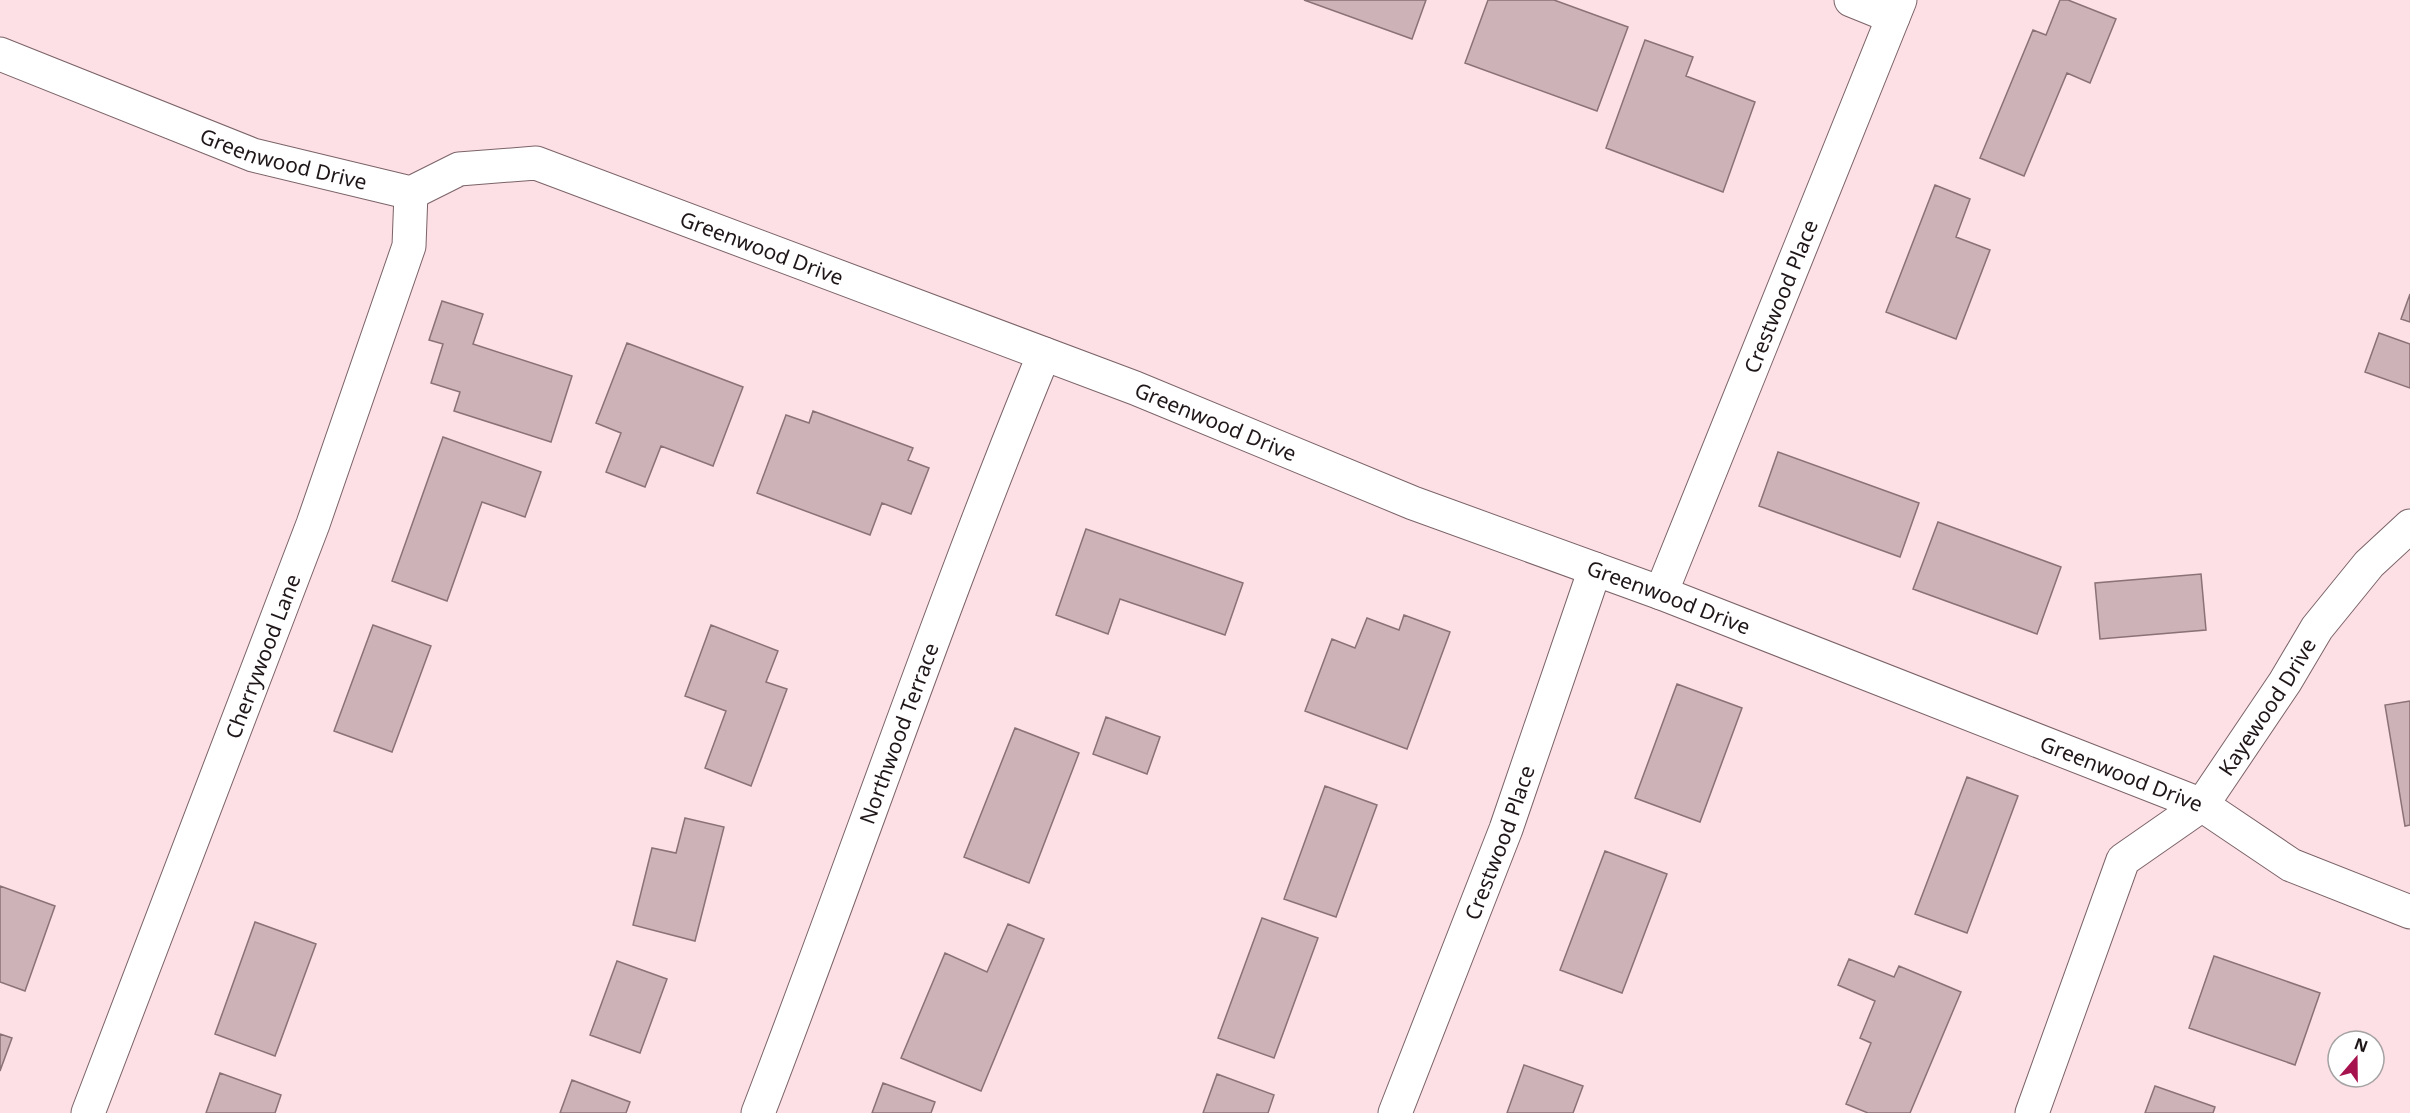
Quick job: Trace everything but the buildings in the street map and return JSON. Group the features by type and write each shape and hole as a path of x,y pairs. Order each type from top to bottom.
{"street":[{"path":"1851,0 1897,8"},
{"name":"Crestwood Place","path":"1661,593 1897,8"},
{"name":"Greenwood Drive","path":"0,54 253,155 411,193 459,169 536,163 1135,388 1413,502 1661,593 2202,805 2291,866 2410,912"},
{"name":"Cherrywood Lane","path":"88,1113 313,524 408,246 411,193"},
{"name":"Northwood Terrace","path":"758,1113 826,936 993,479 1044,354"},
{"name":"Kayewood Drive","path":"2032,1113 2123,860 2202,805 2285,682 2317,628 2369,564 2410,526"},
{"name":"Crestwood Place","path":"1395,1113 1506,829 1595,569"}]}
